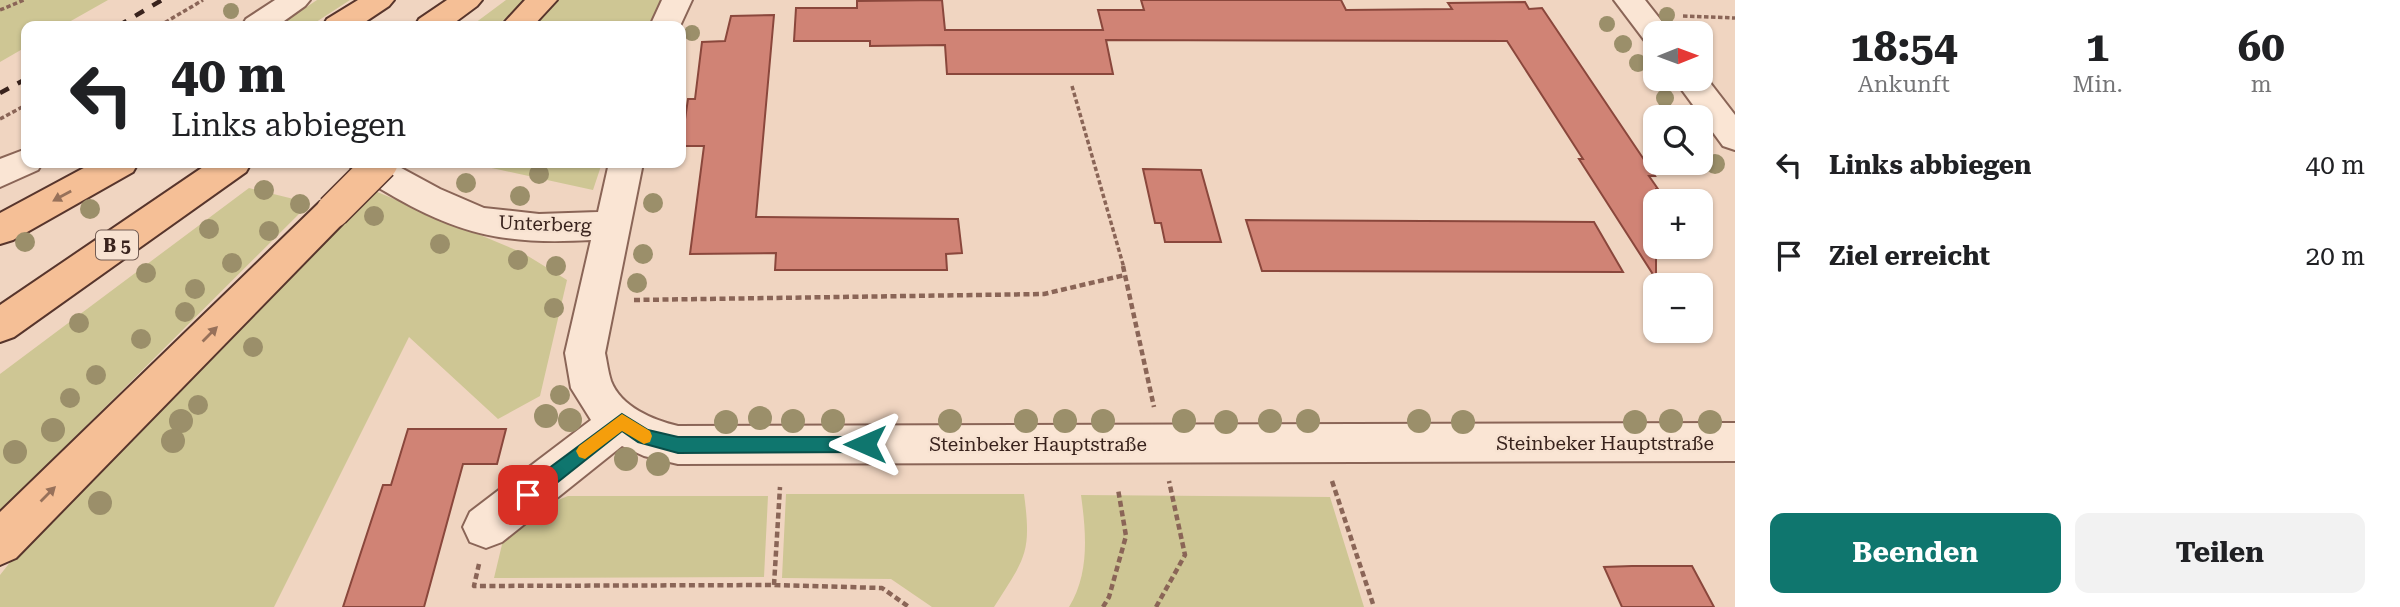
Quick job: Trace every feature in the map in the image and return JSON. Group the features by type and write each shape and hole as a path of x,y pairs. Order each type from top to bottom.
{"main road":[{"path":"346,21 379,0"},
{"path":"437,21 467,0"},
{"path":"521,21 542,0"},
{"path":"0,230 112,168"},
{"name":"B 5","path":"0,326 227,168"},
{"path":"0,542 376,168"}],"street":[{"path":"264,21 295,0"},
{"path":"667,21 677,0"},
{"path":"1704,91 1724,109 1735,138"},
{"path":"0,174 21,164"},
{"name":"Unterberg","path":"374,168 467,217 499,224 540,228 613,225"},
{"name":"Steinbeker Hauptstraße","path":"625,168 585,353 592,388 610,414 644,437 678,445 1735,442"},
{"path":"486,527 622,421"}],"path":[{"path":"0,10 24,0"},
{"path":"167,21 203,0"},
{"path":"1642,16 1735,18"},
{"path":"1072,86 1125,275 1185,555 1156,607"},
{"path":"0,119 21,108"},
{"path":"596,301 1044,294 1125,275"},
{"path":"1320,443 1374,607"},
{"path":"774,585 780,487"},
{"path":"1103,607 1109,597 1126,536 1118,489"},
{"path":"486,527 474,586 774,585 882,588 909,607"}],"shaded area":[{"path":"0,0 108,0 71,21 21,21 21,50 0,62"},
{"path":"317,0 350,0 318,21 286,21"},
{"path":"506,0 525,0 502,21 478,21"},
{"path":"559,0 669,0 654,21 540,21"},
{"path":"492,168 600,168 593,190"},
{"path":"249,188 310,203 0,512 0,374"},
{"path":"375,191 523,253 567,280 540,396 498,419 409,337 274,607 0,607 0,575 19,551"},
{"path":"786,494 1024,494 1027,530 1024,555 994,607 932,607 891,579 782,578"},
{"path":"1081,495 1330,497 1364,607 1069,607 1076,594 1085,552"},
{"path":"568,496 768,496 764,577 494,578 504,536 541,507"}],"building":[{"path":"942,0 945,30 1103,30 1098,10 1144,10 1141,0 1341,0 1346,10 1452,9 1448,3 1525,2 1529,9 1542,8 1643,158 1643,175 1655,176 1649,176 1658,189 1643,189 1643,259 1507,41 1106,40 1113,74 947,74 945,45 870,46 870,41 794,41 796,8 857,8 857,1"},
{"path":"774,15 756,217 958,219 962,253 946,254 947,270 775,270 776,253 690,254 704,146 686,146 688,99 695,99 702,42 725,41 731,16"},
{"path":"1143,169 1201,170 1221,242 1165,242 1161,223 1155,223"},
{"path":"1246,220 1594,222 1623,272 1262,271"},
{"path":"1643,259 1656,259 1656,273 1652,273"},
{"path":"408,429 506,429 497,464 463,464 424,607 343,607 383,485 391,485"},
{"path":"1692,566 1714,607 1622,607 1604,567"}],"railway":[{"path":"126,21 162,0"},
{"path":"0,93 21,82"}],"slow traffic":[{"path":"585,451 622,421 644,436"}],"route":[{"path":"528,495 622,421 644,437 678,445 865,444"}]}
